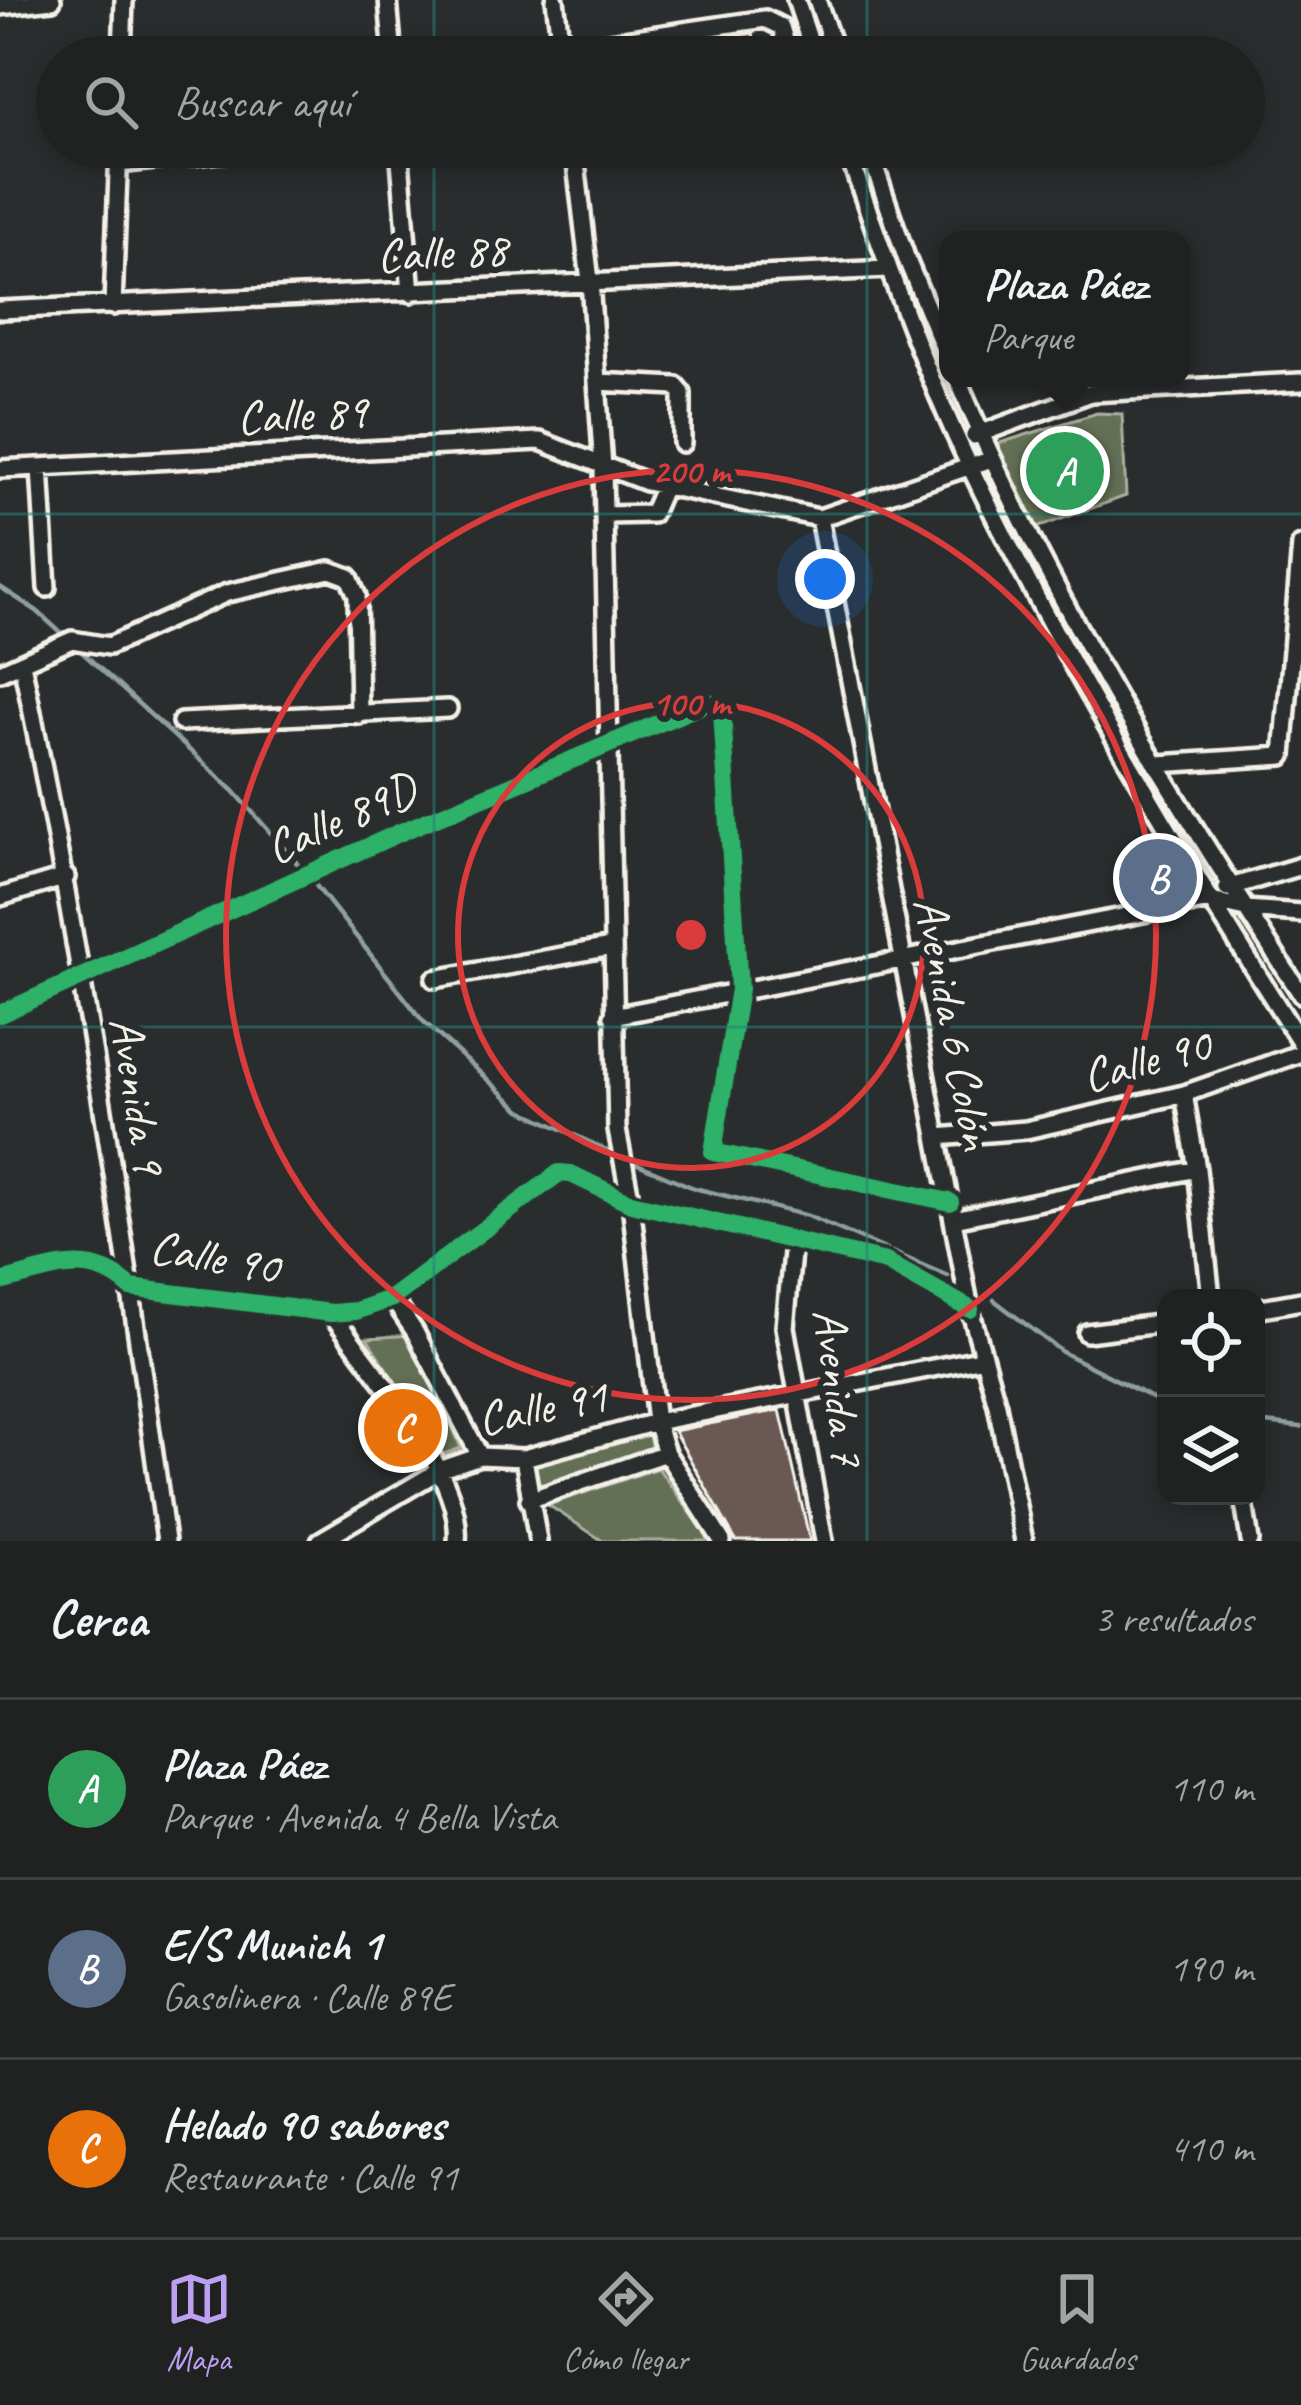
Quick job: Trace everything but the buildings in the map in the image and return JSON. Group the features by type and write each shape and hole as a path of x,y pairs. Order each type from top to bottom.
{"street":[{"path":"0,6 52,0"},
{"path":"123,36 124,0"},
{"path":"388,0 391,36"},
{"path":"555,0 560,36"},
{"path":"796,0 808,36"},
{"path":"817,0 830,36"},
{"path":"664,36 765,19 774,20 784,36"},
{"path":"113,306 118,168"},
{"path":"401,168 411,292"},
{"path":"577,168 603,468 616,1130 631,1203 656,1422 666,1453 722,1541"},
{"path":"853,168 888,269 970,468 1065,651 1210,900 1301,1042"},
{"path":"875,168 939,336"},
{"name":"Calle 88","path":"0,310 888,269"},
{"path":"597,382 676,386 682,393 682,443"},
{"path":"960,441 1091,393 1301,382"},
{"path":"960,387 1083,640 1301,994"},
{"name":"Calle 89","path":"0,469 520,440 553,445 603,468 664,485 819,518"},
{"path":"819,518 992,459"},
{"path":"40,467 46,588"},
{"path":"604,515 652,514 664,485"},
{"name":"Avenida 6 Colón","path":"819,518 970,1309 998,1406 1024,1541"},
{"path":"1158,764 1283,756 1282,740 1295,713 1301,545"},
{"path":"0,672 62,644 86,640 109,646 227,593 330,570 350,577 357,596 359,715"},
{"name":"Avenida 9","path":"22,663 66,877 166,1541"},
{"name":"Calle 89D","path":"0,1014 703,703 715,704 722,711 740,989"},
{"path":"182,722 448,709"},
{"path":"1210,900 1232,884 1301,866"},
{"path":"0,897 66,877"},
{"path":"613,1016 1210,900 1245,909 1301,913"},
{"path":"435,980 611,946"},
{"path":"740,989 713,1152 952,1210 1197,1169"},
{"name":"Calle 90","path":"937,1137 1027,1130 1184,1094 1301,1053"},
{"path":"1184,1094 1209,1289"},
{"name":"Calle 90","path":"0,1282 72,1264 112,1271 131,1288 332,1313 356,1310 392,1298 559,1173 571,1174 631,1203"},
{"path":"631,1203 886,1262 970,1309"},
{"name":"Avenida 7","path":"793,1242 785,1327 824,1541"},
{"path":"392,1298 416,1332 480,1456"},
{"path":"1265,1307 1301,1301"},
{"path":"332,1313 442,1469 457,1541"},
{"path":"1088,1334 1157,1324"},
{"name":"Calle 91","path":"320,1541 442,1469 480,1456 524,1459 656,1422 984,1358"},
{"path":"529,1500 666,1453"},
{"path":"524,1459 538,1541"},
{"path":"1245,1505 1250,1541"}],"green space":[{"path":"1097,413 1122,414 1126,496 1028,531 1035,527 993,445"},
{"path":"413,1335 461,1448 441,1455 367,1338"},
{"path":"648,1430 652,1450 538,1489 536,1464"},
{"path":"658,1468 711,1541 603,1541 548,1505"}],"waterway":[{"path":"0,587 37,611 234,791 303,870"},
{"path":"310,878 423,1021 521,1110 617,1155"},
{"path":"628,1160 694,1188 808,1216 948,1276"},
{"path":"994,1300 1062,1352 1157,1400"},
{"path":"1265,1423 1301,1427"}],"cycle path":[{"path":"0,1014 401,832 709,702 722,711 739,989 713,1152 950,1202"},
{"path":"0,1282 52,1268 84,1266 115,1276 131,1288 331,1313 356,1311 392,1298 559,1173 571,1174 631,1203 886,1262 970,1309"}],"place":[{"name":"Plaza Páez","path":"1065,471"},
{"name":"E/S Munich 1","path":"1158,878"},
{"name":"Helado 90 sabores","path":"403,1428"}]}
